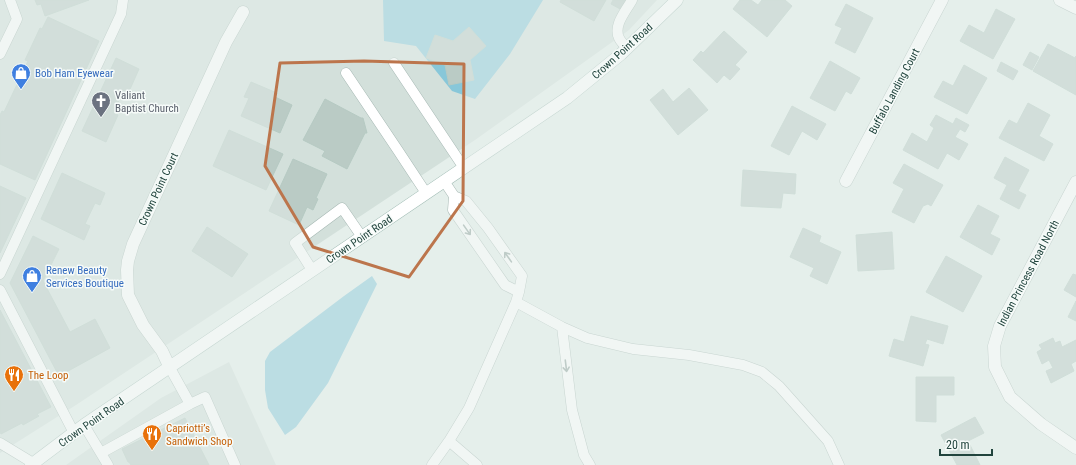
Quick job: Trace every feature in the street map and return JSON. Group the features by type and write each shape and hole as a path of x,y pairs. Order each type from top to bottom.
{"street":[{"name":"Crown Point Road","path":"32,464 84,425 567,98 627,48 677,0"},
{"name":"Buffalo Landing Court","path":"846,181 942,0"},
{"path":"1060,0 1076,8"},
{"name":"Crown Point Court","path":"170,368 162,351 142,325 128,295 126,270 133,244 226,42 243,12"},
{"name":"Indian Princess Road North","path":"1076,182 1000,326 994,346 995,367 1010,397 1041,424 1076,448"}],"lane":[{"path":"0,54 17,19 10,0"},
{"path":"0,274 121,14 123,0"},
{"path":"627,48 619,39 617,31 618,25 632,0"},
{"path":"394,63 464,168"},
{"path":"346,73 426,193"},
{"path":"432,465 469,408 517,297 522,276 488,228 466,202 454,196 444,181"},
{"path":"454,196 453,210 505,285 517,297 562,327 587,338 633,350 689,355 743,366 762,372 779,386 828,441 839,465"},
{"path":"312,270 295,243 342,208 362,237"},
{"path":"0,290 74,433"},
{"path":"562,327 572,410 584,455 590,465"},
{"path":"170,368 190,404"},
{"path":"101,453 205,397 235,465"},
{"path":"84,425 108,465"},
{"path":"449,441 477,465"},
{"path":"0,443 32,464"}],"highlighted area":[{"path":"364,61 464,64 463,201 409,277 313,247 265,166 280,63"}],"shaded area":[{"path":"0,0 657,0 629,30 475,140 76,405 0,453"},
{"path":"229,362 276,465 66,465 161,398"}],"water":[{"path":"383,0 543,0 510,54 475,99 452,91 416,46 384,41"},
{"path":"372,276 377,284 328,383 296,427 285,435 268,408 265,390 265,361 270,352"}],"building":[{"path":"35,0 89,0 45,16 41,4 37,5"},
{"path":"561,0 606,0 594,21 560,2"},
{"path":"613,0 628,0 622,10 611,4"},
{"path":"740,0 751,0 758,5 762,0 785,0 792,6 767,37 733,9"},
{"path":"846,4 873,18 855,53 835,43 842,28 835,25"},
{"path":"996,9 1015,19 993,59 960,41 969,25 984,33"},
{"path":"48,17 99,41 35,180 0,164 0,115 2,111 4,112 28,61 25,60 40,28 42,29"},
{"path":"469,27 486,46 470,60 474,80 449,85 445,65 426,58 435,35 453,41"},
{"path":"724,31 747,52 735,65 740,69 730,80 724,75 717,83 693,60 701,51 703,53"},
{"path":"1048,44 1075,58 1076,56 1076,95 1033,71"},
{"path":"1030,52 1039,57 1032,70 1023,65"},
{"path":"116,58 139,69 127,96 122,94 113,113 118,115 106,142 82,131"},
{"path":"830,61 860,78 851,94 846,91 835,111 810,98"},
{"path":"1001,62 1018,71 1013,80 997,71"},
{"path":"964,65 987,78 967,114 934,97 943,81 953,86"},
{"path":"251,82 277,93 275,97 292,105 280,133 241,116 249,98 244,97"},
{"path":"689,88 708,110 678,135 650,100 663,89 673,102"},
{"path":"325,99 363,118 367,133 365,133 347,169 322,156 325,151 303,140"},
{"path":"1028,103 1050,115 1039,136 1053,144 1044,161 999,138 1009,120 1017,124"},
{"path":"792,106 826,124 817,140 802,131 789,155 771,146"},
{"path":"936,115 953,124 956,118 969,125 965,132 960,129 955,137 968,144 959,160 947,153 938,169 903,150 912,133 927,142 934,128 930,125"},
{"path":"229,130 283,154 266,190 213,166"},
{"path":"1005,157 1029,170 1018,191 1026,195 1019,209 1000,199 1007,185 994,178"},
{"path":"293,159 327,174 316,198 318,199 313,210 307,207 299,225 269,211"},
{"path":"904,164 943,185 931,206 928,204 923,206 914,223 892,212 904,189 893,183"},
{"path":"743,170 796,174 795,194 783,193 781,208 741,206"},
{"path":"62,173 105,193 100,205 95,203 85,224 90,226 84,240 41,219"},
{"path":"0,186 26,198 0,253"},
{"path":"978,205 999,216 990,234 1000,239 992,255 960,237"},
{"path":"207,227 248,254 232,277 192,251"},
{"path":"803,228 821,236 819,242 841,252 827,284 810,276 814,268 790,257"},
{"path":"892,232 894,269 858,271 856,235"},
{"path":"33,236 59,249 43,281 70,332 95,319 110,348 59,376 10,283"},
{"path":"946,256 982,276 963,312 926,292"},
{"path":"1073,274 1076,275 1076,297 1064,290"},
{"path":"1076,301 1076,321 1068,317"},
{"path":"0,310 51,407 37,414 39,416 23,425 22,423 1,434 0,432"},
{"path":"911,316 948,326 943,344 927,339 925,344 929,345 923,366 889,356 894,339 904,342"},
{"path":"1053,338 1055,343 1060,341 1062,347 1076,340 1076,361 1071,364 1074,371 1051,383 1046,371 1053,368 1049,360 1042,364 1037,352 1042,349 1039,345"},
{"path":"916,377 954,377 954,395 936,395 936,422 916,421"},
{"path":"975,417 984,433 968,441 980,465 957,465 941,435"},
{"path":"185,418 209,465 131,465 128,462 122,449"}],"place":[{"name":"Bob Ham Eyewear","path":"21,90"},
{"name":"Valiant Baptist Church","path":"101,118"},
{"name":"Renew Beauty Services Boutique","path":"32,293"},
{"name":"The Loop","path":"14,392"},
{"name":"Capriotti’s Sandwich Shop","path":"152,451"}]}
